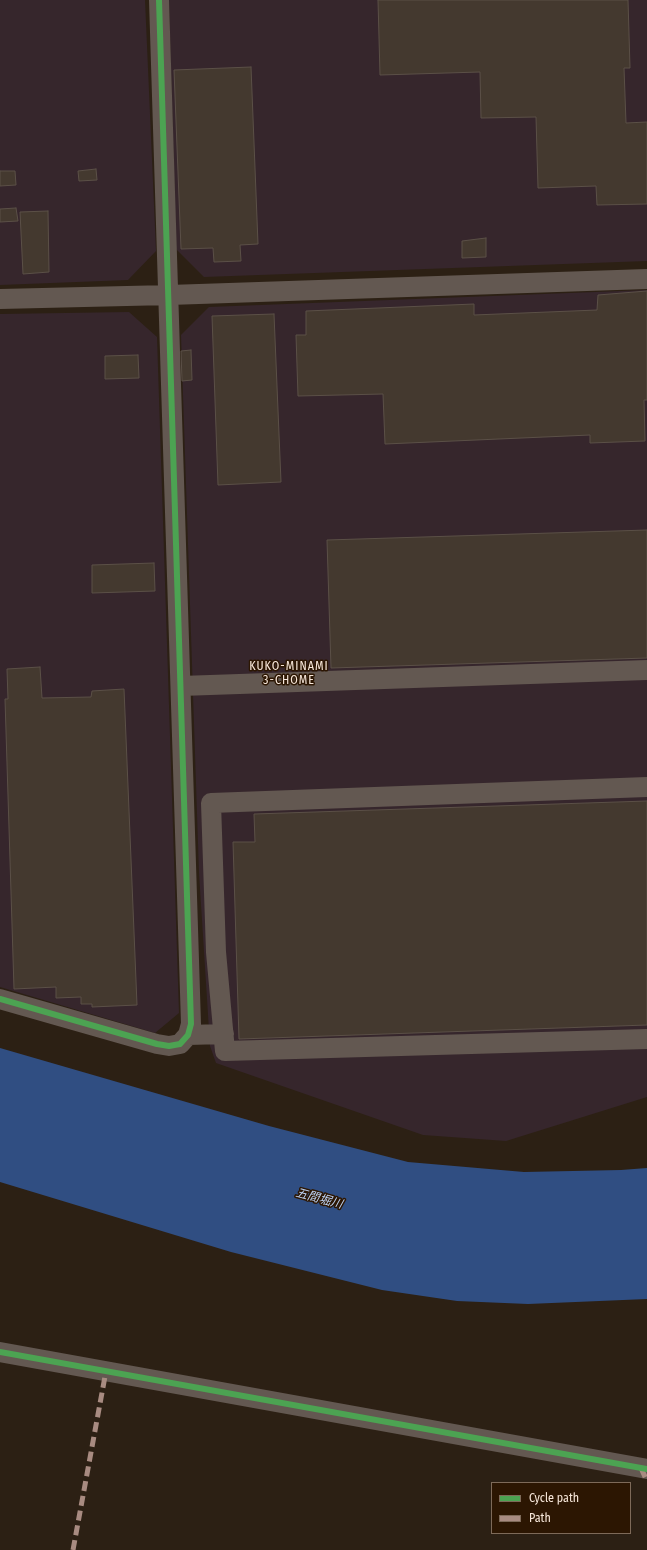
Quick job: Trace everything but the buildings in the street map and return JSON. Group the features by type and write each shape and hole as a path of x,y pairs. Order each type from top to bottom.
{"street":[{"path":"0,999 157,1044 169,1046 180,1044 188,1035 191,1024 159,0"},
{"path":"0,299 169,295 647,279"},
{"path":"181,686 647,670"},
{"path":"184,803 647,787"},
{"path":"211,802 216,952 225,1051 647,1039"},
{"path":"188,1035 224,1034"},
{"path":"0,1352 647,1469"}],"shaded area":[{"path":"0,0 145,0 156,251 128,280 0,285"},
{"path":"169,0 647,0 647,261 204,277 176,249"},
{"path":"647,290 647,1097 506,1141 423,1135 216,1063 210,1046 199,873 181,335 209,307"},
{"path":"129,312 157,337 179,1013 155,1033 0,987 0,314"}],"water":[{"name":"五間堀川","path":"0,1048 269,1126 408,1162 524,1172 647,1168 647,1299 528,1304 457,1301 382,1290 231,1252 0,1182"}],"marked path":[{"path":"73,1550 106,1371"},
{"path":"641,1468 647,1481"}],"cycle path":[{"path":"0,999 157,1044 169,1046 180,1044 188,1035 191,1024 159,0"},
{"path":"0,1352 647,1469"}],"district":[{"name":"KUKO-MINAMI 3-CHOME","path":"289,674"}]}
